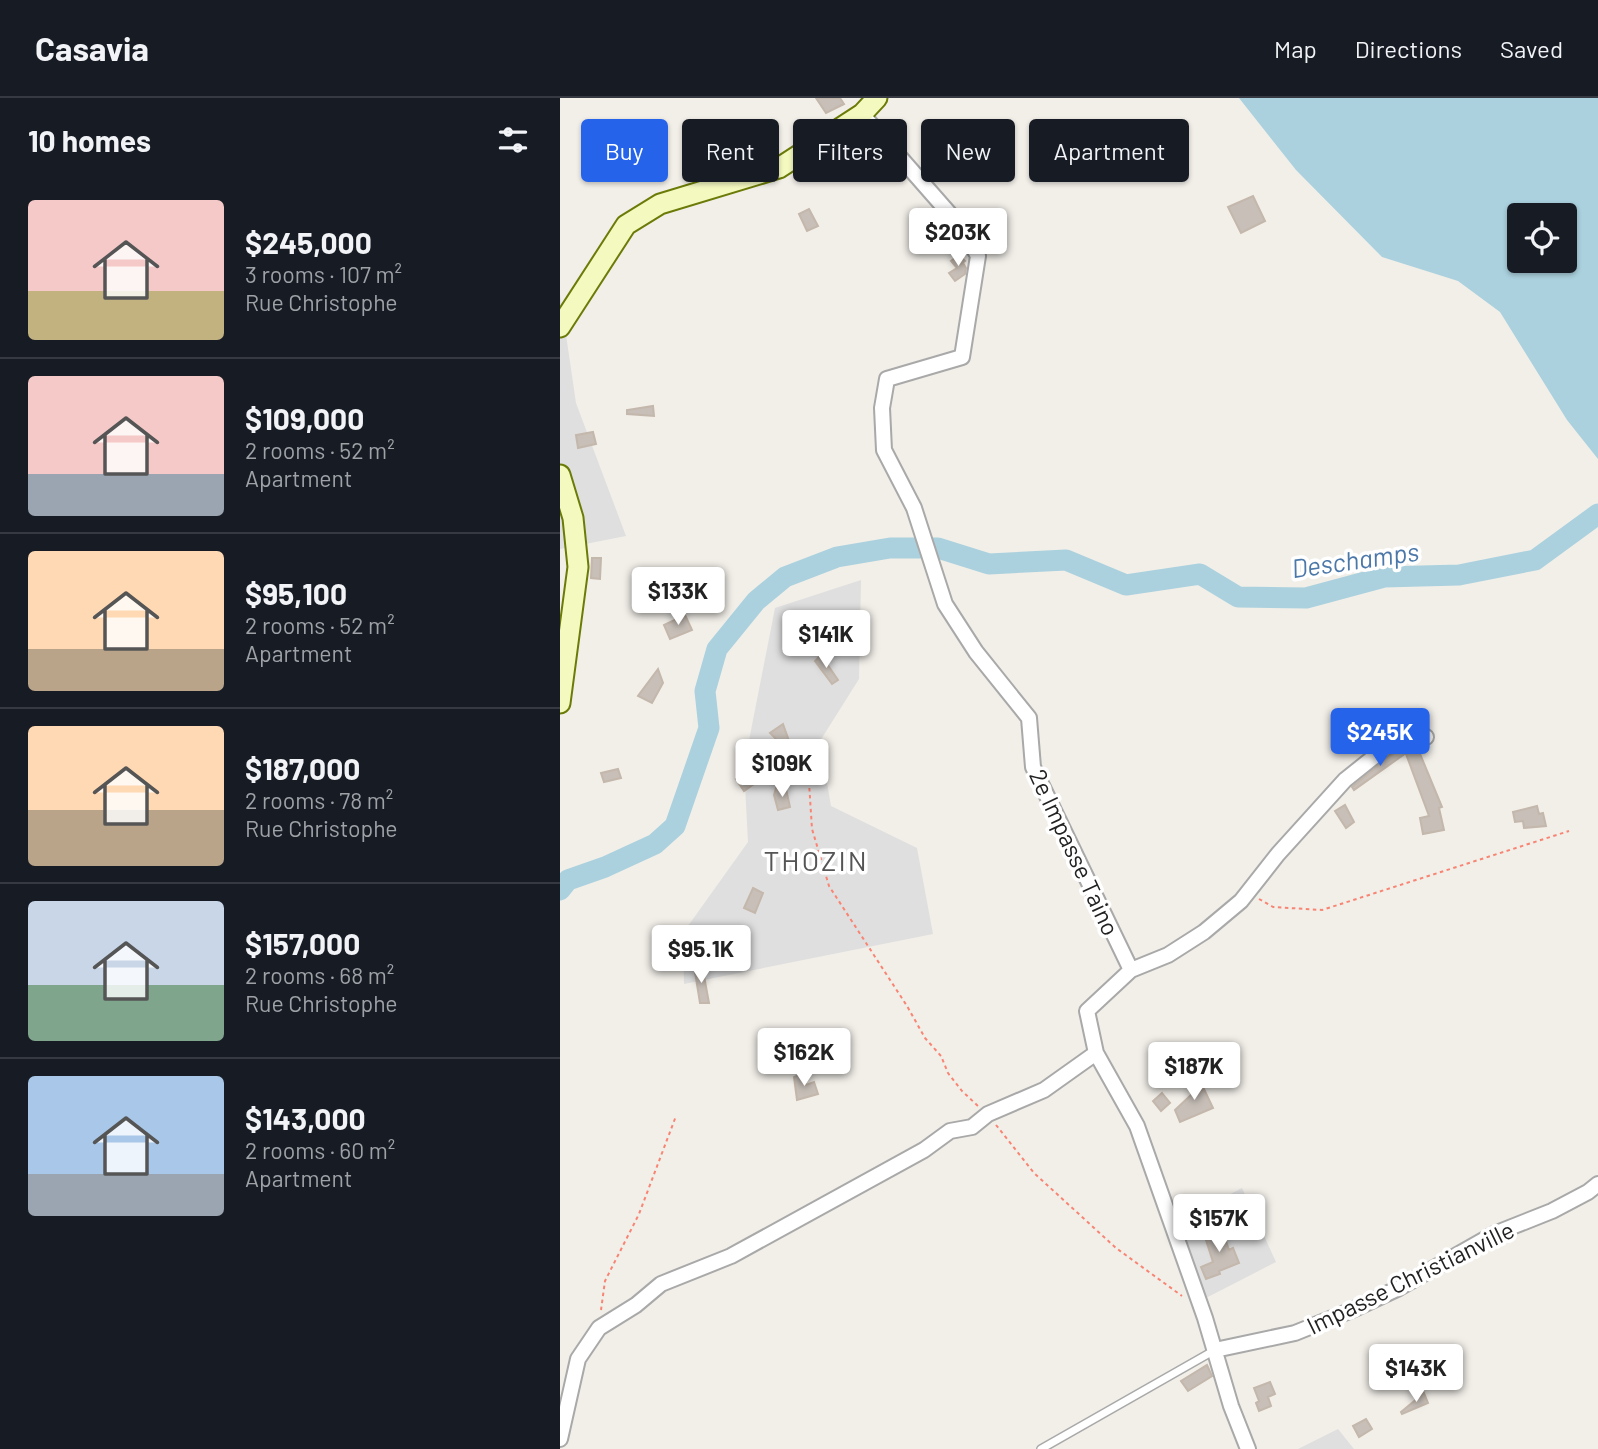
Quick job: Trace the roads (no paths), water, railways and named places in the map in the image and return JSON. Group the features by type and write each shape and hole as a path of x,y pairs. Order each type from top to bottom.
{"street":[{"path":"560,327 626,225 660,204 779,168 862,114 877,98"},
{"name":"2e Impasse Taino","path":"862,114 963,229 978,256 962,357 887,379 881,408 884,450 914,508 945,604 976,652 1029,718 1033,767 1131,970"},
{"path":"560,475 573,518 578,567 560,703"},
{"path":"1248,1449 1231,1406 1138,1126 1096,1052 1087,1011 1131,970 1168,956 1204,932 1249,894 1278,854 1345,780 1385,748 1407,736 1426,737"},
{"path":"560,1439 578,1359 598,1328 636,1305 662,1284 732,1256 924,1150 950,1131 972,1127 988,1114 1044,1090 1096,1052"},
{"name":"Impasse Christianville","path":"1214,1350 1295,1333 1352,1310 1399,1288 1494,1234 1552,1211 1598,1184"}],"lane":[{"path":"1041,1449 1214,1350"}],"water":[{"path":"1239,98 1598,98 1598,459 1567,420 1500,312 1458,281 1382,257 1296,170"}],"waterway":[{"name":"Deschamps","path":"560,890 568,880 605,867 655,844 675,826 709,728 705,691 717,649 756,601 785,577 837,557 890,548 938,548 989,564 1066,560 1126,585 1200,574 1238,597 1306,598 1384,577 1459,575 1535,560 1598,514"}],"district":[{"name":"THOZIN","path":"816,860"}]}
